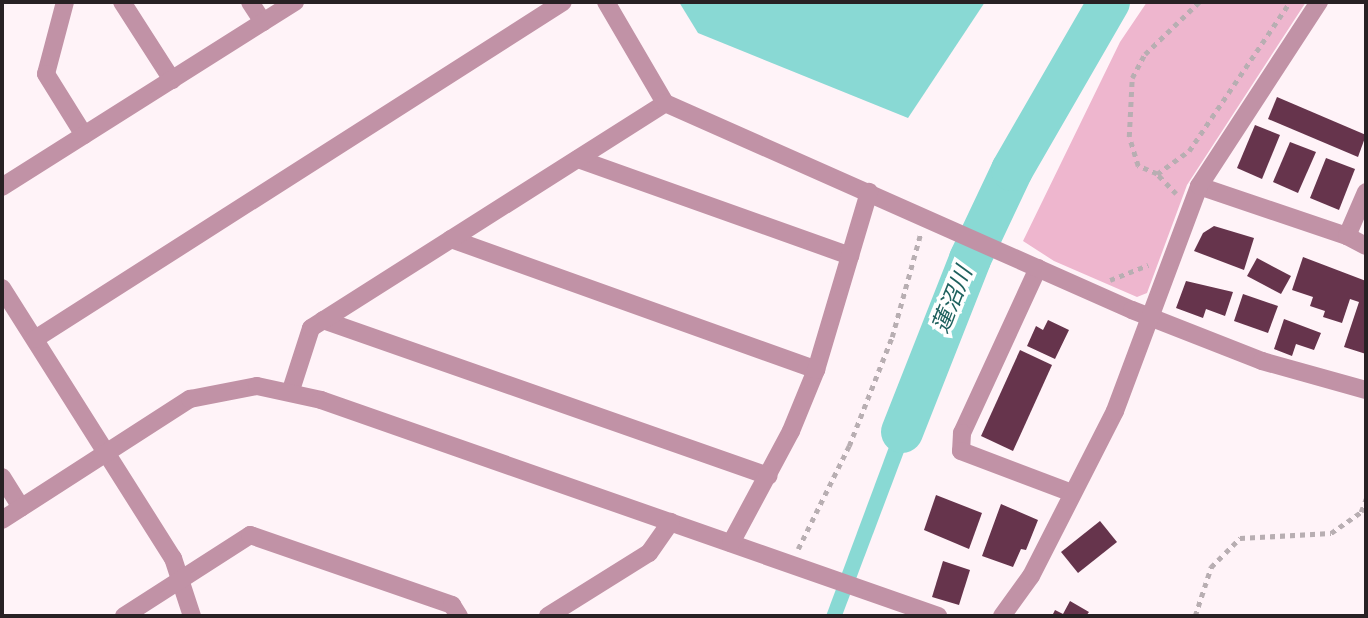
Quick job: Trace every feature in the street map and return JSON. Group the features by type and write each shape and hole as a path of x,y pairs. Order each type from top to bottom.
{"street":[{"path":"65,2 46,74 85,135"},
{"path":"122,2 173,80"},
{"path":"250,2 263,22"},
{"path":"2,187 295,2"},
{"path":"34,339 563,2"},
{"path":"606,2 666,103 1149,317 1262,361 1366,390"},
{"path":"1003,616 1031,576 1115,411 1199,186 1319,2"},
{"path":"291,390 311,328 666,103"},
{"path":"578,159 850,256"},
{"path":"1199,186 1347,236 1366,246"},
{"path":"731,543 768,476 816,370 869,191"},
{"path":"1347,236 1366,192"},
{"path":"451,239 816,370"},
{"path":"1038,268 962,433 961,451 1072,493"},
{"path":"2,288 106,452 182,579 192,616"},
{"path":"323,320 768,476"},
{"path":"2,520 190,400 257,386 291,390 939,616"},
{"path":"2,477 21,507"},
{"path":"548,616 649,553 671,522"},
{"path":"124,616 250,535 452,605 459,616"}],"path":[{"path":"1173,207 1177,195 1157,174 1138,166 1129,137 1132,78 1145,54 1199,2"},
{"path":"1157,174 1189,151 1290,2"},
{"path":"793,565 849,446 887,349 927,218"},
{"path":"1108,280 1151,264 1155,253"},
{"path":"1195,616 1211,566 1240,538 1331,533 1361,512 1366,499"}],"shaded area":[{"path":"1147,2 1306,2 1187,185 1147,293 1137,297 1054,261 1023,241 1120,42"}],"water":[{"path":"679,2 985,2 908,118 698,33"},
{"path":"915,377 930,383 842,616 826,616"}],"building":[{"path":"1277,97 1366,135 1358,157 1268,119"},
{"path":"1255,125 1280,135 1262,179 1237,168"},
{"path":"1290,142 1316,152 1298,193 1273,182"},
{"path":"1326,158 1355,169 1339,210 1310,198"},
{"path":"1214,226 1254,238 1244,270 1194,251 1203,233"},
{"path":"1303,257 1366,281 1366,354 1344,347 1359,302 1350,299 1342,323 1323,317 1325,311 1310,306 1313,297 1292,290"},
{"path":"1257,258 1291,276 1281,294 1247,276"},
{"path":"1186,281 1233,292 1225,316 1206,309 1203,318 1176,308"},
{"path":"1243,294 1278,306 1268,333 1234,321"},
{"path":"1284,319 1321,333 1314,350 1296,344 1292,356 1274,349"},
{"path":"1048,320 1069,330 1055,359 1027,346 1036,326 1043,330"},
{"path":"1020,350 1052,365 1013,451 981,436"},
{"path":"936,495 982,513 969,549 924,530"},
{"path":"1001,504 1038,520 1026,550 1021,549 1013,567 982,556"},
{"path":"1100,521 1117,542 1078,573 1061,552"},
{"path":"943,561 970,570 959,605 932,597"},
{"path":"1070,601 1089,612 1086,616 1052,616 1055,610 1063,614"}],"waterway":[{"name":"蓮沼川","path":"902,432 970,259 1012,170 1109,2"}]}
